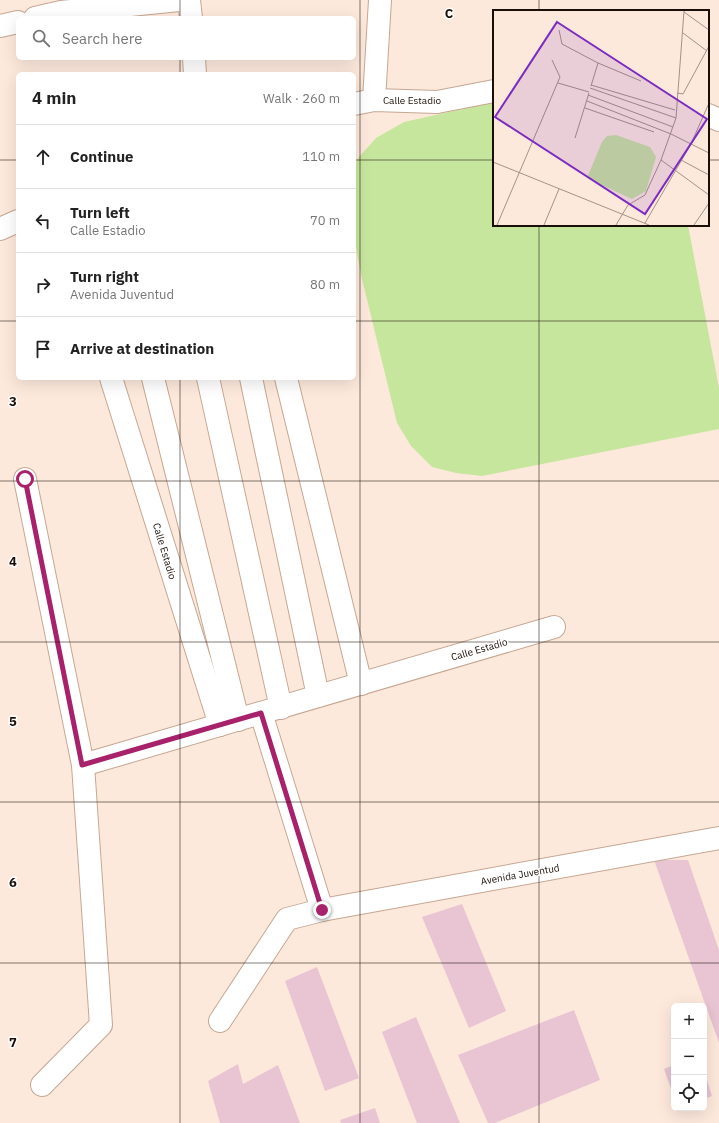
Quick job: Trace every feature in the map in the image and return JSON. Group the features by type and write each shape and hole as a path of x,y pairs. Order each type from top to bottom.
{"street":[{"path":"40,16 60,6 179,0"},
{"path":"189,0 191,16"},
{"path":"364,102 380,0"},
{"path":"0,26 16,22"},
{"path":"194,60 195,72"},
{"name":"Calle Estadio","path":"364,102 437,102 493,91"},
{"path":"709,115 719,120"},
{"path":"0,230 16,222"},
{"name":"Calle Estadio","path":"112,380 229,722"},
{"path":"153,380 229,722"},
{"path":"208,380 271,710 322,910"},
{"path":"251,380 318,696"},
{"path":"286,380 361,684"},
{"path":"25,479 82,765 101,1025 42,1085"},
{"name":"Calle Estadio","path":"82,765 554,628"},
{"name":"Avenida Juventud","path":"220,1021 287,919 322,910 719,838"}],"green space":[{"path":"493,102 493,226 688,226 719,388 719,429 482,476 456,473 432,467 411,446 397,423 362,279 356,248 356,162 376,138 404,122"}],"building":[{"path":"654,860 688,860 719,950 719,1043 707,1009 707,1003 705,1003"},
{"path":"462,904 506,1011 469,1028 422,917"},
{"path":"317,967 359,1078 325,1091 285,981"},
{"path":"574,1010 600,1080 495,1123 488,1123 458,1055"},
{"path":"416,1017 460,1123 417,1123 382,1032"},
{"path":"238,1064 243,1084 278,1065 300,1123 220,1123 208,1081"},
{"path":"671,1066 671,1089 664,1069"},
{"path":"707,1080 712,1096 707,1098"},
{"path":"375,1108 380,1123 341,1123 340,1120"}],"route":[{"path":"25,479 82,765 261,713 322,910"}]}
